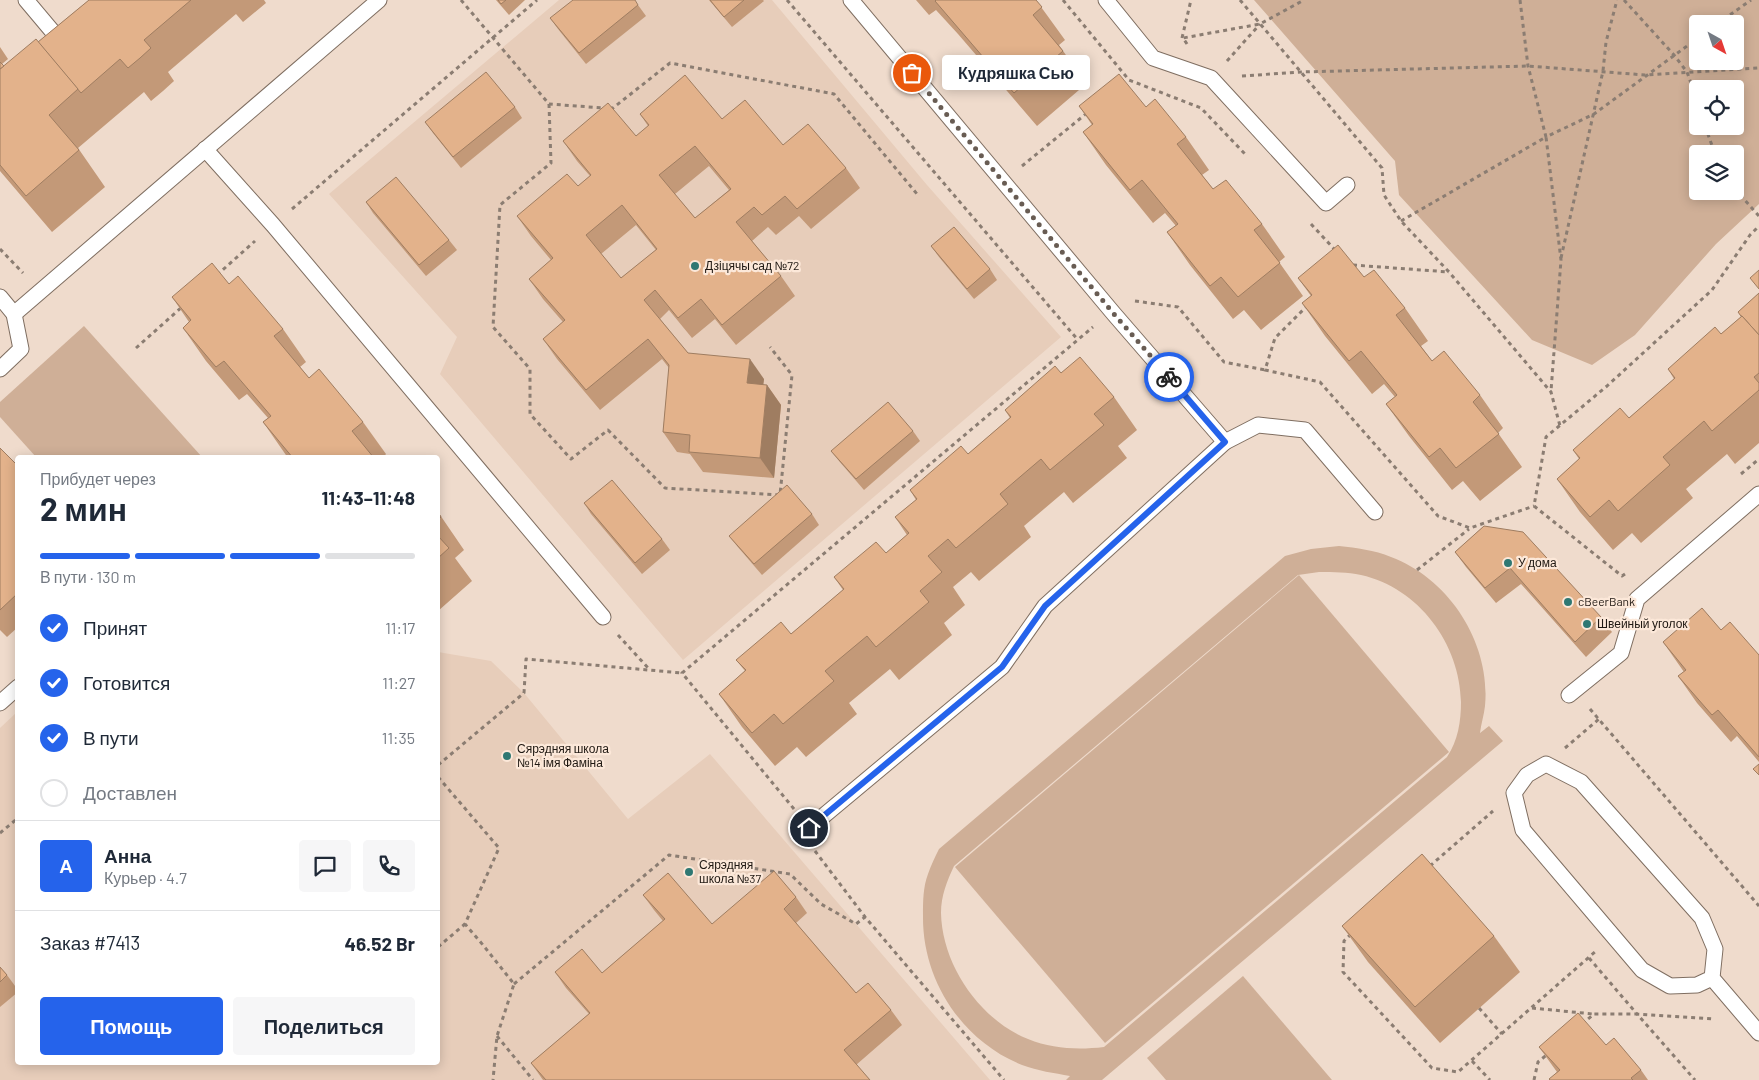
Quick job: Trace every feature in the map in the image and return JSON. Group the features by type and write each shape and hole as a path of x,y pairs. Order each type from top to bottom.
{"lane":[{"path":"26,0 63,44 50,56"},
{"path":"14,314 379,0"},
{"path":"851,0 1114,314 1225,442"},
{"path":"1106,0 1153,58 1211,78 1326,203 1347,185"},
{"path":"206,149 273,225 602,617"},
{"path":"0,297 14,314 22,349 0,369"},
{"path":"809,828 1002,667 1045,606 1225,442 1258,425 1305,430 1375,512"},
{"path":"1571,693 1620,653 1637,600 1759,494"},
{"path":"0,703 15,690"},
{"path":"1712,978 1697,985 1670,986 1642,970 1523,830 1514,793 1527,775 1546,764 1581,782 1702,918 1715,949 1712,978 1759,1033"}],"path":[{"path":"461,0 550,104 551,163 500,205 493,327 530,369 530,414 571,459 608,430 665,488 780,495 792,375 770,347"},
{"path":"215,277 273,225 537,0"},
{"path":"786,0 1078,340"},
{"path":"1063,0 1129,80 1201,108 1248,158"},
{"path":"1188,46 1183,38 1191,0"},
{"path":"1240,0 1382,168 1384,195 1401,221 1449,272 1551,392"},
{"path":"1121,86 1153,58 1183,38 1260,24 1304,0"},
{"path":"1520,0 1528,66 1546,137 1561,260"},
{"path":"1560,426 1551,392 1561,260 1603,71 1606,42 1617,0"},
{"path":"1624,0 1674,55 1687,72 1690,80"},
{"path":"1730,15 1751,0"},
{"path":"1211,78 1260,24"},
{"path":"1401,221 1546,137 1594,114 1689,44"},
{"path":"550,104 613,108 670,62 834,94 917,194"},
{"path":"1211,78 1301,72 1528,66 1645,75 1759,68"},
{"path":"1018,170 1092,110"},
{"path":"1744,199 1759,216"},
{"path":"1309,222 1343,258"},
{"path":"1534,506 1546,437 1607,386 1712,290 1750,235 1759,226"},
{"path":"0,248 27,278"},
{"path":"1349,265 1449,272"},
{"path":"682,673 1096,324 1114,314 1130,300 1178,307 1224,362 1320,382 1438,516 1470,528"},
{"path":"136,348 186,303"},
{"path":"1265,370 1275,338 1309,304"},
{"path":"1735,479 1759,459"},
{"path":"1417,570 1470,528 1534,506"},
{"path":"1534,506 1622,576 1630,570"},
{"path":"602,617 650,670"},
{"path":"440,763 524,693 526,659 682,673 809,828 815,851 865,917 1004,1080"},
{"path":"1571,693 1600,719 1759,906"},
{"path":"1546,764 1600,719"},
{"path":"440,779 500,848 465,924 440,946"},
{"path":"1426,870 1514,793"},
{"path":"0,833 15,820"},
{"path":"493,1080 497,1036 514,984 669,855 790,874 821,904 856,924 865,917"},
{"path":"465,924 514,984"},
{"path":"1352,934 1344,941 1343,972 1432,1068 1458,1072 1613,935"},
{"path":"1479,1008 1502,1034"},
{"path":"1532,1008 1594,1014 1637,1014 1694,1080"},
{"path":"1580,1026 1594,1014"},
{"path":"497,1036 533,1080"},
{"path":"1534,1080 1538,1062 1552,1050"},
{"path":"1472,1060 1490,1080"}],"shaded area":[{"name":"Дзіцячы сад №72","path":"559,0 772,0 927,185 1061,337 683,660 440,374 457,337 329,194"},
{"path":"1254,0 1759,0 1759,204 1716,244 1635,335 1592,365 1532,340 1399,195 1395,161"},
{"path":"84,326 200,455 34,455 0,417 0,402"},
{"path":"1339,546 1391,557 1412,567 1448,597 1462,616 1473,637 1481,660 1485,683 1485,706 1480,733 1489,726 1503,741 1102,1080 1066,1080 1070,1076 1028,1067 1000,1054 981,1041 964,1024 938,985 930,962 925,939 924,894 928,874 939,849 1285,556 1311,549","holes":["1319,572 1356,574 1382,582 1401,592 1418,606 1432,622 1444,640 1459,680 1461,702 1459,724 1454,744 1447,757 1104,1047 1056,1047 1028,1039 994,1019 967,988 956,971 943,933 941,907 945,889 954,866 1298,575"]},
{"path":"1299,575 1449,752 1105,1043 955,867"},
{"name":"Сярэдняя школа №37","path":"440,652 491,661 524,693 628,819 710,754 990,1080 0,1080 0,728 15,714 15,1065 440,1065"},
{"path":"1243,976 1332,1080 1166,1080 1147,1058"}],"building":[{"path":"89,0 191,0 144,40 151,48 140,58 128,68 120,59 81,93 38,42"},
{"path":"498,0 506,0 501,4"},
{"path":"573,0 635,0 638,5 579,53 550,18"},
{"path":"710,0 744,0 724,17"},
{"path":"936,0 1036,0 1042,7 1033,15 1063,51 1014,93"},
{"path":"36,39 78,89 49,115 79,150 26,196 0,165 0,69"},
{"path":"486,72 515,107 453,157 425,122"},
{"path":"1119,74 1146,107 1155,99 1186,137 1177,144 1213,189 1226,180 1262,224 1254,230 1280,263 1238,297 1221,277 1210,286 1167,232 1178,224 1142,180 1130,190 1083,132 1093,124 1079,106"},
{"path":"685,75 722,119 745,100 783,145 808,124 846,168 797,209 785,196 762,215 754,207 736,222 781,276 722,325 701,299 678,318 655,290 644,300 688,353 750,359 747,383 767,385 760,458 689,452 690,435 663,432 669,365 648,339 586,390 543,339 565,320 529,279 553,258 517,216 567,174 578,186 591,175 563,141 608,103 636,136 649,125 640,114","holes":["695,146 731,189 695,218 659,175","622,205 657,249 621,278 586,235"]},
{"path":"396,177 449,240 419,265 366,202"},
{"path":"954,227 990,269 967,289 931,246"},
{"path":"1338,245 1364,277 1374,270 1405,308 1396,315 1432,361 1444,351 1480,395 1473,402 1499,434 1456,468 1440,448 1429,457 1386,404 1397,395 1361,351 1349,361 1302,303 1312,295 1298,278"},
{"path":"212,263 229,284 238,276 283,329 274,336 309,378 319,369 363,422 352,431 372,455 290,455 263,422 271,416 224,361 216,367 183,328 191,320 172,297"},
{"path":"1759,270 1759,289 1750,278"},
{"path":"1759,293 1759,335 1738,312"},
{"path":"1742,316 1759,335 1759,373 1754,377 1759,383 1759,390 1712,431 1704,421 1663,457 1670,465 1618,511 1609,500 1590,517 1557,479 1580,458 1573,450 1620,408 1629,418 1675,378 1668,369 1715,327 1721,334"},
{"path":"1080,357 1114,397 1094,414 1104,425 1050,470 1041,459 1000,494 1008,504 956,548 948,539 928,556 942,572 920,591 929,602 876,647 867,636 825,671 834,681 783,724 774,714 752,733 719,694 746,670 736,660 781,622 791,634 844,589 834,577 876,542 886,553 909,533 895,517 917,499 910,490 961,446 968,454 1011,417 1005,410 1055,366 1061,373"},
{"path":"888,402 913,431 856,479 831,451"},
{"path":"0,448 15,463 15,596 0,610"},
{"path":"612,480 662,539 635,563 584,503"},
{"path":"787,485 812,514 754,564 729,536"},
{"path":"1484,526 1523,532 1601,617 1575,642 1510,568 1485,588 1455,552"},
{"path":"440,538 449,548 440,556"},
{"path":"1702,608 1721,630 1730,622 1759,655 1759,757 1718,710 1712,715 1678,676 1686,670 1663,642"},
{"path":"1759,764 1759,775 1753,769"},
{"path":"1422,854 1494,936 1415,1007 1342,926"},
{"path":"774,871 796,897 784,909 856,993 868,983 891,1010 844,1050 870,1080 546,1080 531,1063 590,1013 555,972 582,949 602,973 665,919 643,895 668,873 712,924"},
{"path":"0,967 7,975 0,982"},
{"path":"1578,1013 1606,1045 1614,1038 1641,1070 1631,1078 1633,1080 1549,1079 1560,1070 1539,1047"}],"way so far":[{"path":"912,73 1169,377"}],"place":[{"name":"Кудряшка Сью","path":"912,73"},
{"name":"Дзіцячы сад №72","path":"695,266"},
{"name":"У дома","path":"1508,563"},
{"name":"cBeerBank","path":"1568,602"},
{"name":"Швейный уголок","path":"1587,624"},
{"name":"Сярэдняя школа №14 імя Фаміна","path":"507,756"},
{"name":"Сярэдняя школа №37","path":"689,872"}],"route":[{"path":"809,828 1002,667 1045,606 1225,442 1169,377"}]}
